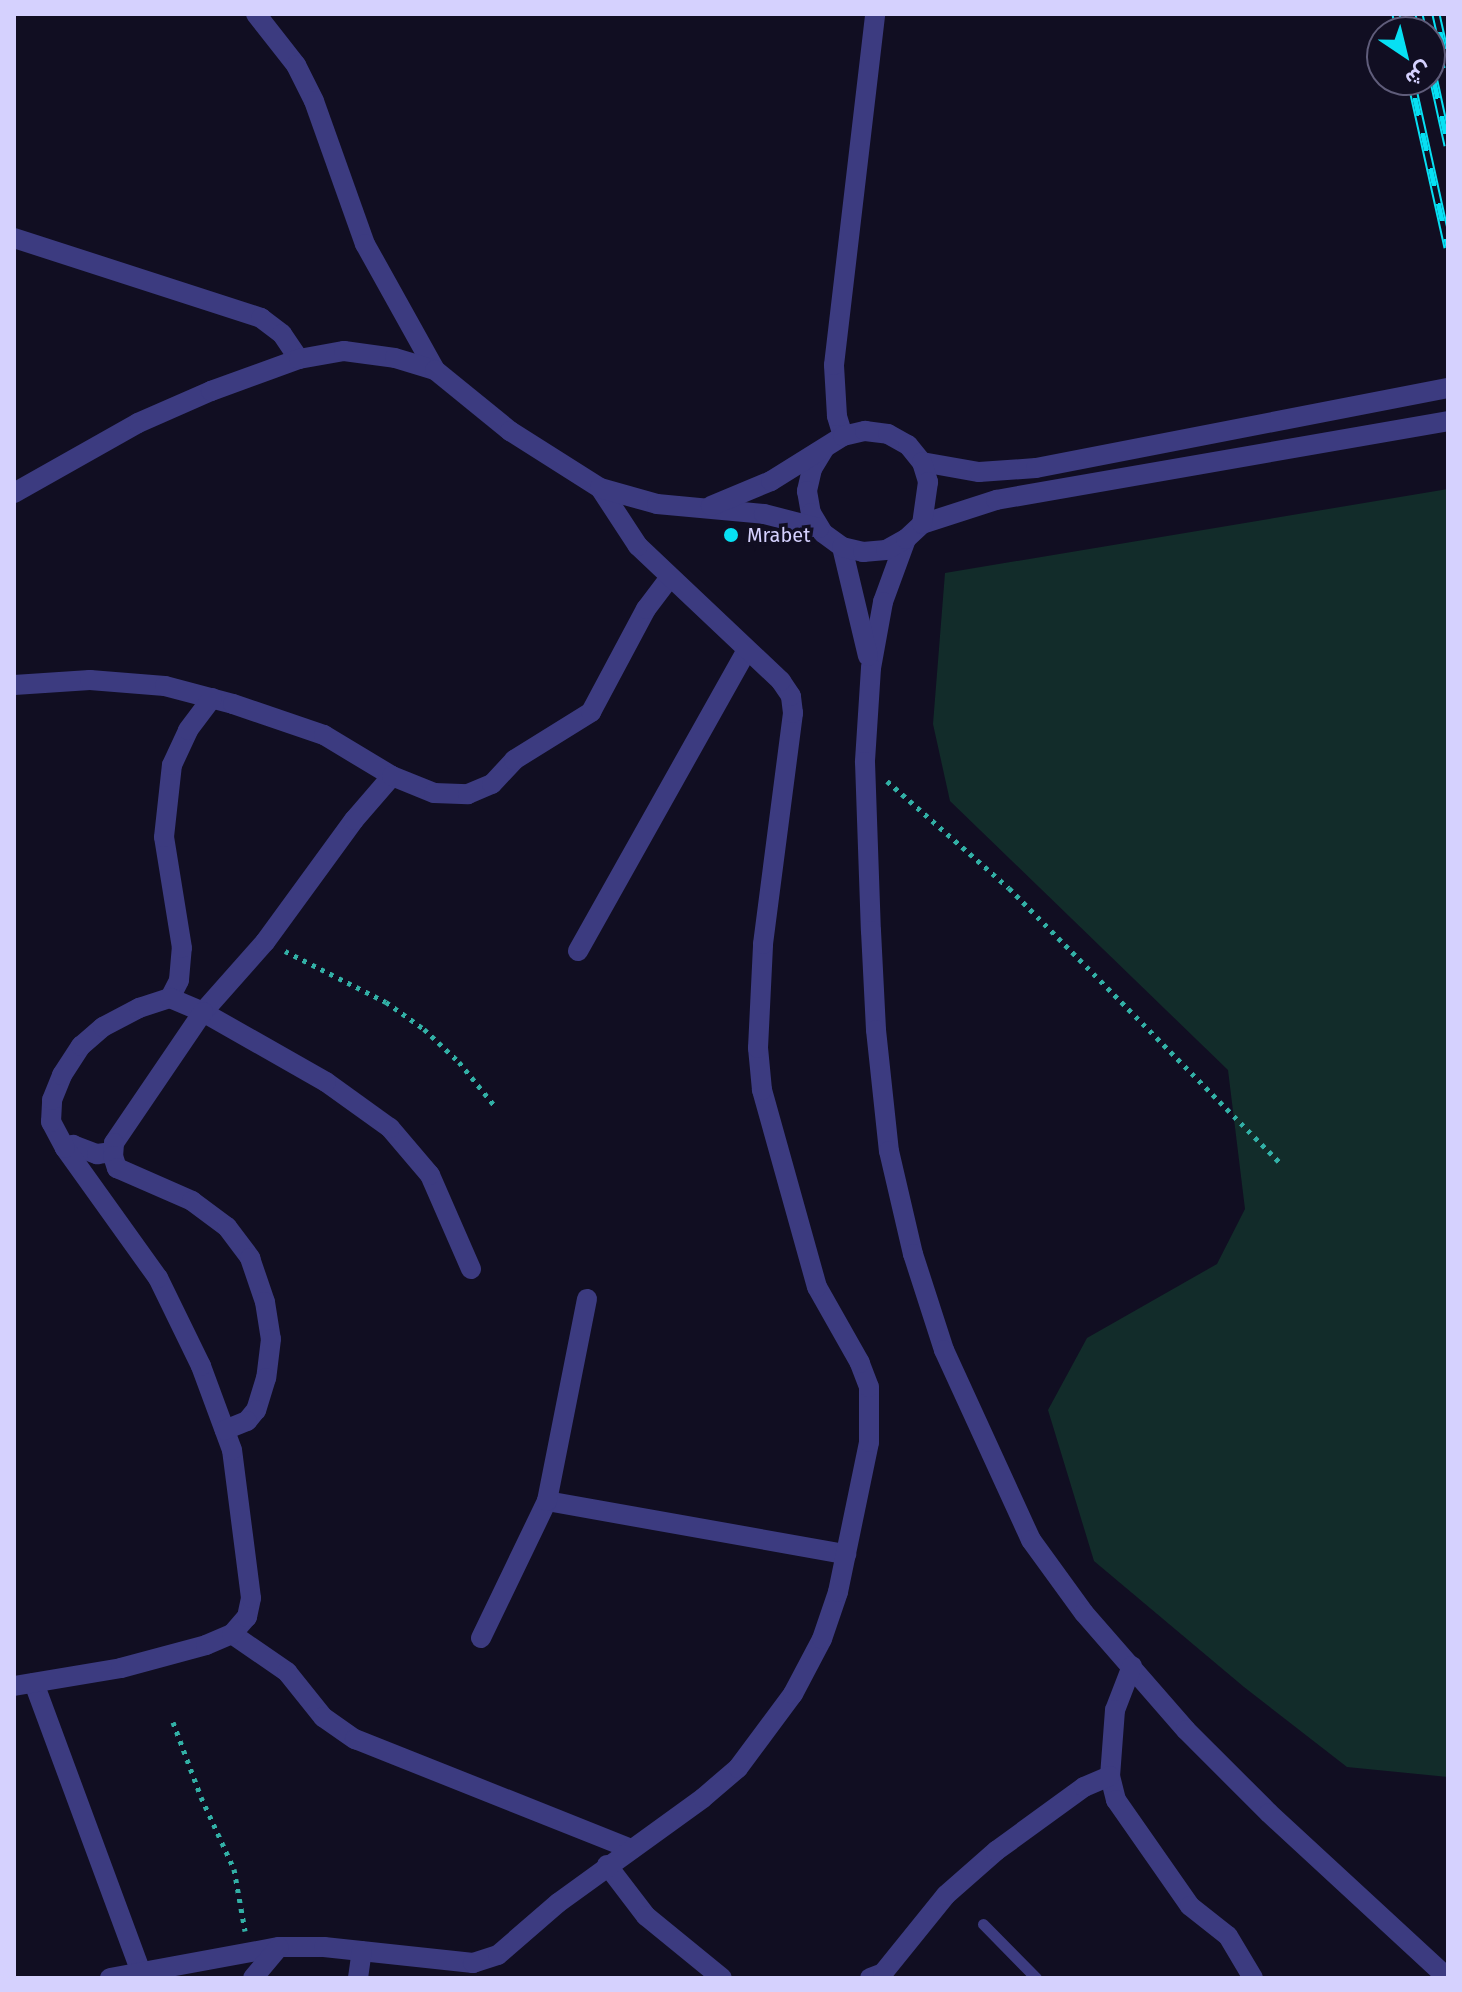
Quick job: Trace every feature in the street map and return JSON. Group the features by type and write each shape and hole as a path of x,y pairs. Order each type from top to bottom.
{"street":[{"path":"256,14 296,65 314,101 365,244 435,370 510,431 600,488 657,504 764,514 819,528"},
{"path":"843,436 837,416 834,365 875,14"},
{"path":"14,238 261,318 282,334 299,359"},
{"path":"14,493 138,423 299,359 363,352 435,370"},
{"path":"922,462 950,469 1008,472 1448,388"},
{"path":"824,449 812,469 807,491 811,513 819,528 842,547 863,552 886,550 906,539 922,524 996,500 1222,463 1448,421"},
{"path":"708,508 771,481 843,436 865,431 888,434 908,445 922,462 928,482 922,524"},
{"path":"1217,434 1222,463"},
{"path":"110,1978 279,1947 362,1951 474,1970 519,1940 558,1903 703,1798 738,1768 793,1694 822,1639 838,1592 869,1442 872,1409 860,1363 817,1287 762,1090 758,1048 763,944 793,713 791,696 781,681 669,579 638,546 600,488"},
{"path":"906,539 883,602 871,668 865,762 876,1030 889,1151 913,1254 944,1350 1031,1540 1084,1613 1186,1730 1269,1813 1448,1978"},
{"path":"842,547 871,668"},
{"path":"14,685 90,680 165,686 324,735 392,776 434,793 453,796 492,784 514,760 591,712 646,609 669,579"},
{"path":"578,951 747,650"},
{"path":"170,998 179,980 182,948 164,837 172,765 188,730 212,698"},
{"path":"225,1430 247,1421 256,1410 266,1378 271,1339 265,1302 250,1258 227,1227 192,1201 117,1168 114,1143 203,1012 265,942 354,820 392,776"},
{"path":"152,1972 24,1685 159,1660 232,1634 247,1617 251,1598 237,1478 225,1430 201,1366 158,1278 65,1148 51,1122 52,1100 62,1075 81,1046 103,1027 139,1008 170,998 203,1012 326,1082 390,1128 430,1175 471,1269"},
{"path":"65,1148 73,1145 97,1154 113,1152"},
{"path":"481,1638 547,1501 587,1299"},
{"path":"547,1501 846,1554"},
{"path":"232,1634 287,1672 323,1717 355,1739 632,1849"},
{"path":"1132,1666 1115,1710 1110,1776 1116,1800 1143,1844 1190,1906 1228,1936 1248,1976"},
{"path":"880,1976 946,1895 996,1851 1084,1787 1110,1776"},
{"path":"607,1865 646,1916 722,1978"},
{"path":"253,1978 279,1947"},
{"path":"358,1978 362,1951"}],"lane":[{"path":"983,1924 1036,1978"}],"path":[{"path":"865,762 1009,888 1279,1162"},
{"path":"265,942 386,1002 424,1029 459,1062 494,1105"},
{"path":"173,1722 201,1797 234,1869 248,1952"}],"green space":[{"path":"1448,489 1448,1777 1347,1767 1244,1687 1094,1561 1048,1410 1087,1338 1217,1264 1245,1209 1228,1070 950,801 933,724 945,573"}],"railway":[{"path":"1436,14 1448,67"},
{"path":"1415,96 1448,247"},
{"path":"1437,96 1448,145"}],"place":[{"name":"Mrabet","path":"731,535"}]}
